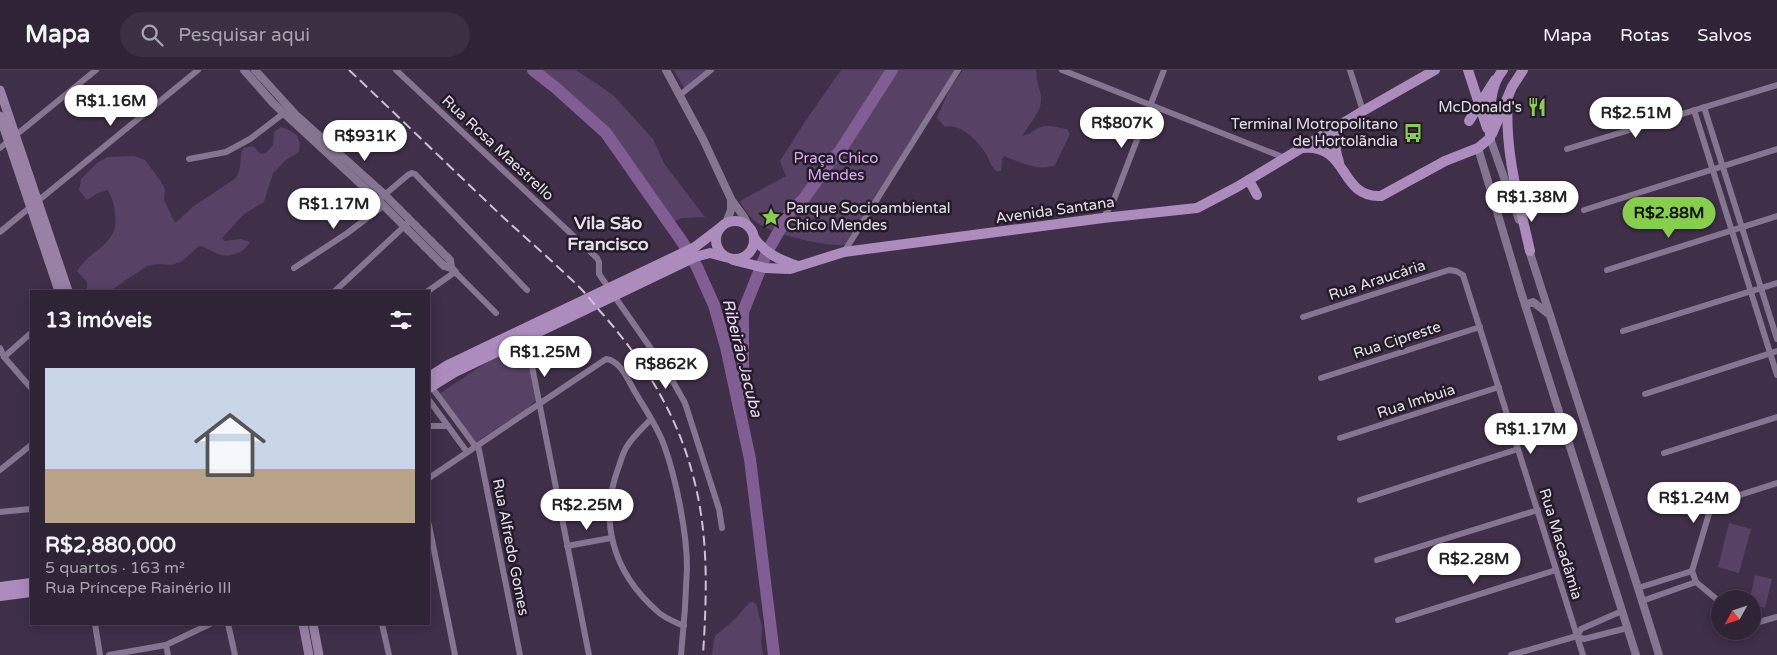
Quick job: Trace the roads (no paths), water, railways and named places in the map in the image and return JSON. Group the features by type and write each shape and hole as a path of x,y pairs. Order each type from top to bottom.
{"main road":[{"name":"Avenida Santana","path":"430,384 522,335 693,253 710,253 761,267 785,270 794,269 844,252 1103,218 1197,208 1435,70"},
{"path":"1468,70 1490,138"},
{"path":"1490,138 1512,87 1523,70"},
{"path":"1469,121 1500,72"},
{"path":"1490,138 1491,112 1500,72"},
{"path":"0,90 12,138 34,204 59,290"},
{"path":"1508,98 1506,118 1508,149 1530,251"},
{"path":"0,116 12,138"},
{"name":"Avenida Santana","path":"1340,164 1335,147 1336,138 1341,127 1350,119"},
{"name":"Avenida Santana","path":"1302,148 1320,149 1340,164 1356,189 1364,194 1381,196 1445,161 1478,148 1490,138"},
{"path":"1248,180 1257,195"},
{"path":"34,204 68,290"},
{"path":"737,221 748,226 754,239 752,250 747,256 740,259 729,258 717,246 716,236 723,226 737,221"},
{"name":"Avenida Santana","path":"693,253 700,244 723,226"},
{"path":"754,239 768,253 799,266"},
{"path":"0,587 30,583"},
{"path":"0,596 30,592"},
{"path":"303,625 309,655"},
{"path":"313,625 320,655"}],"street":[{"path":"0,148 96,70"},
{"path":"0,232 198,70"},
{"path":"244,70 284,114 407,224"},
{"path":"255,70 296,115 382,200 450,260 453,270 496,313"},
{"name":"Rua Rosa Maestrello","path":"396,70 597,258 599,274 652,348 685,403 718,509 722,528"},
{"path":"666,70 731,199 748,226"},
{"path":"680,95 710,70"},
{"path":"844,252 958,70"},
{"path":"1062,70 1285,158"},
{"path":"1103,218 1112,202 1164,70"},
{"path":"1350,70 1363,111"},
{"path":"1567,149 1777,85"},
{"path":"1699,109 1756,289 1774,352 1777,375"},
{"path":"1699,109 1756,289 1777,339"},
{"path":"189,159 226,152 250,139 284,114"},
{"path":"1490,138 1530,251 1658,655"},
{"path":"1478,148 1525,304 1636,655"},
{"path":"1584,210 1777,148"},
{"path":"294,268 346,234 412,173 527,290"},
{"path":"723,226 730,214 731,199"},
{"path":"1112,202 1114,217"},
{"path":"1607,270 1777,216"},
{"path":"335,290 407,224"},
{"path":"429,290 453,270"},
{"name":"Rua Araucária","path":"1303,317 1447,271 1458,271"},
{"name":"Rua Macadâmia","path":"1458,271 1465,279 1583,655"},
{"path":"1623,331 1777,282"},
{"path":"1525,304 1533,302 1550,315"},
{"name":"Rua Cipreste","path":"1321,378 1480,327"},
{"path":"4,357 30,334"},
{"path":"0,348 4,357 30,387"},
{"path":"1645,394 1774,352"},
{"path":"530,356 589,655"},
{"path":"430,477 606,359 613,360 618,364 651,419 664,445 683,524 687,566 681,655"},
{"path":"430,385 477,446"},
{"name":"Rua Imbuia","path":"1340,438 1499,387"},
{"path":"430,401 467,452"},
{"path":"1664,453 1777,417"},
{"path":"651,419 626,447 614,480 608,514 611,538 622,568 636,591 658,613 684,626"},
{"path":"430,426 448,426"},
{"path":"0,470 30,446"},
{"name":"Rua Alfredo Gomes","path":"477,446 520,655"},
{"path":"1360,500 1518,448"},
{"path":"1711,594 1696,582 1692,571 1710,510 1721,501 1777,483"},
{"path":"0,512 30,509"},
{"path":"1377,560 1538,510"},
{"path":"430,530 455,655"},
{"path":"567,546 611,538"},
{"path":"1398,620 1556,570"},
{"path":"1638,588 1692,571"},
{"path":"1667,578 1671,590"},
{"path":"1642,601 1696,582"},
{"path":"1577,636 1581,629 1622,610"},
{"path":"1761,621 1777,617"},
{"path":"95,625 100,655"},
{"path":"110,655 166,645 208,625"},
{"path":"228,625 235,655"},
{"path":"382,625 389,655"},
{"path":"1511,655 1577,636 1584,639 1627,628"},
{"path":"166,645 168,655"}],"waterway":[{"name":"Ribeirão Jacuba","path":"533,70 606,133 683,243 697,267 714,305 726,347 750,459 774,655"},
{"path":"743,396 743,312 767,252 791,210 803,200 829,163 840,151 892,70"}],"railway":[{"path":"349,70 504,218 581,288 629,346 655,385 685,449 698,495 704,540 706,586 703,655"}],"place":[{"name":"McDonald's","path":"1537,107"},
{"name":"Terminal Motropolitano de Hortolãndia","path":"1413,133"},
{"name":"Parque Socioambiental Chico Mendes","path":"771,217"}],"district":[{"name":"Vila São Francisco","path":"608,233"}],"park label":[{"name":"Praça Chico Mendes","path":"836,166"}]}
